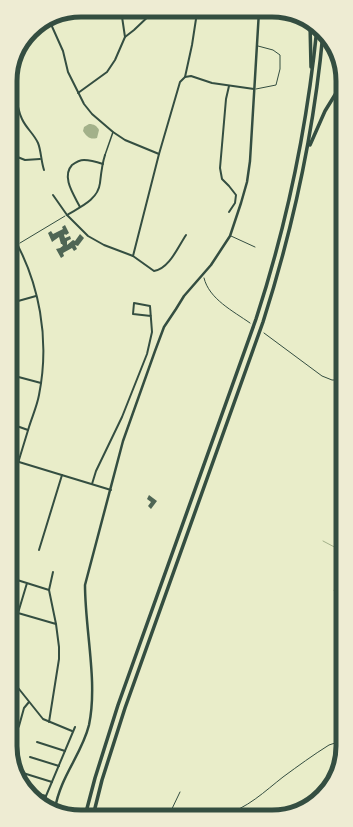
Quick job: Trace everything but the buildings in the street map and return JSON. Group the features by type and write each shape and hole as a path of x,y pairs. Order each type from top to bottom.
{"highway":[{"path":"310,30 311,80"},
{"path":"88,810 118,705 264,294 278,246 293,183 304,127 316,35"},
{"path":"94,810 102,780 125,708 271,296 294,213 307,152 323,42"},
{"path":"307,152 325,111 336,93"}],"street":[{"path":"78,93 107,72 115,60 124,37 122,17"},
{"path":"124,37 134,30 147,17"},
{"path":"133,256 159,154 180,82 185,77 196,17"},
{"path":"56,805 59,790 84,738 91,710 92,691 85,608 85,585 123,440 164,327 184,296 221,251 230,236 236,222 247,182 251,148 259,17"},
{"path":"51,25 63,51 68,72 84,104 92,114 125,140 159,154"},
{"path":"185,77 191,76 229,86 254,89"},
{"path":"229,86 226,99 220,168 222,179 236,195 235,203 229,212"},
{"path":"17,104 21,119 33,134 39,145 40,159 44,170"},
{"path":"67,215 94,198 98,191 105,155 113,132"},
{"path":"17,157 25,160 40,159"},
{"path":"80,207 69,185 68,178 70,168 77,161 84,160 103,164"},
{"path":"53,195 67,215 88,236 96,241 133,256 154,271 160,270 173,256 186,235"},
{"path":"17,244 29,272 40,309 43,330 44,356 39,397 17,469"},
{"path":"17,301 36,296"},
{"path":"92,484 96,471 122,417 147,354 152,332 151,316 150,306 134,303 133,314 151,316"},
{"path":"17,377 41,383"},
{"path":"17,426 28,430"},
{"path":"19,462 110,490"},
{"path":"39,550 62,475"},
{"path":"49,722 59,659 56,624 49,590 53,572"},
{"path":"17,580 49,590"},
{"path":"27,583 18,613 56,624"},
{"path":"17,687 43,719 72,732"},
{"path":"17,730 24,708 29,702"},
{"path":"46,799 75,727"},
{"path":"38,742 65,751"},
{"path":"30,757 59,766"},
{"path":"23,773 52,782"},
{"path":"39,794 46,796"}],"lane":[{"path":"254,89 276,85 280,69 280,55 273,50 257,46"},
{"path":"230,236 255,248"}],"path":[{"path":"17,244 67,215"},
{"path":"203,274 205,285 214,297 251,324"},
{"path":"263,332 322,376 336,380"},
{"path":"237,810 329,745 336,743"},
{"path":"171,810 180,792"}],"shaded area":[{"path":"89,124 96,126 99,130 97,138 89,138 83,131 84,127"}],"waterway":[{"path":"323,541 336,548"},
{"path":"336,584 334,591 336,592"}]}
